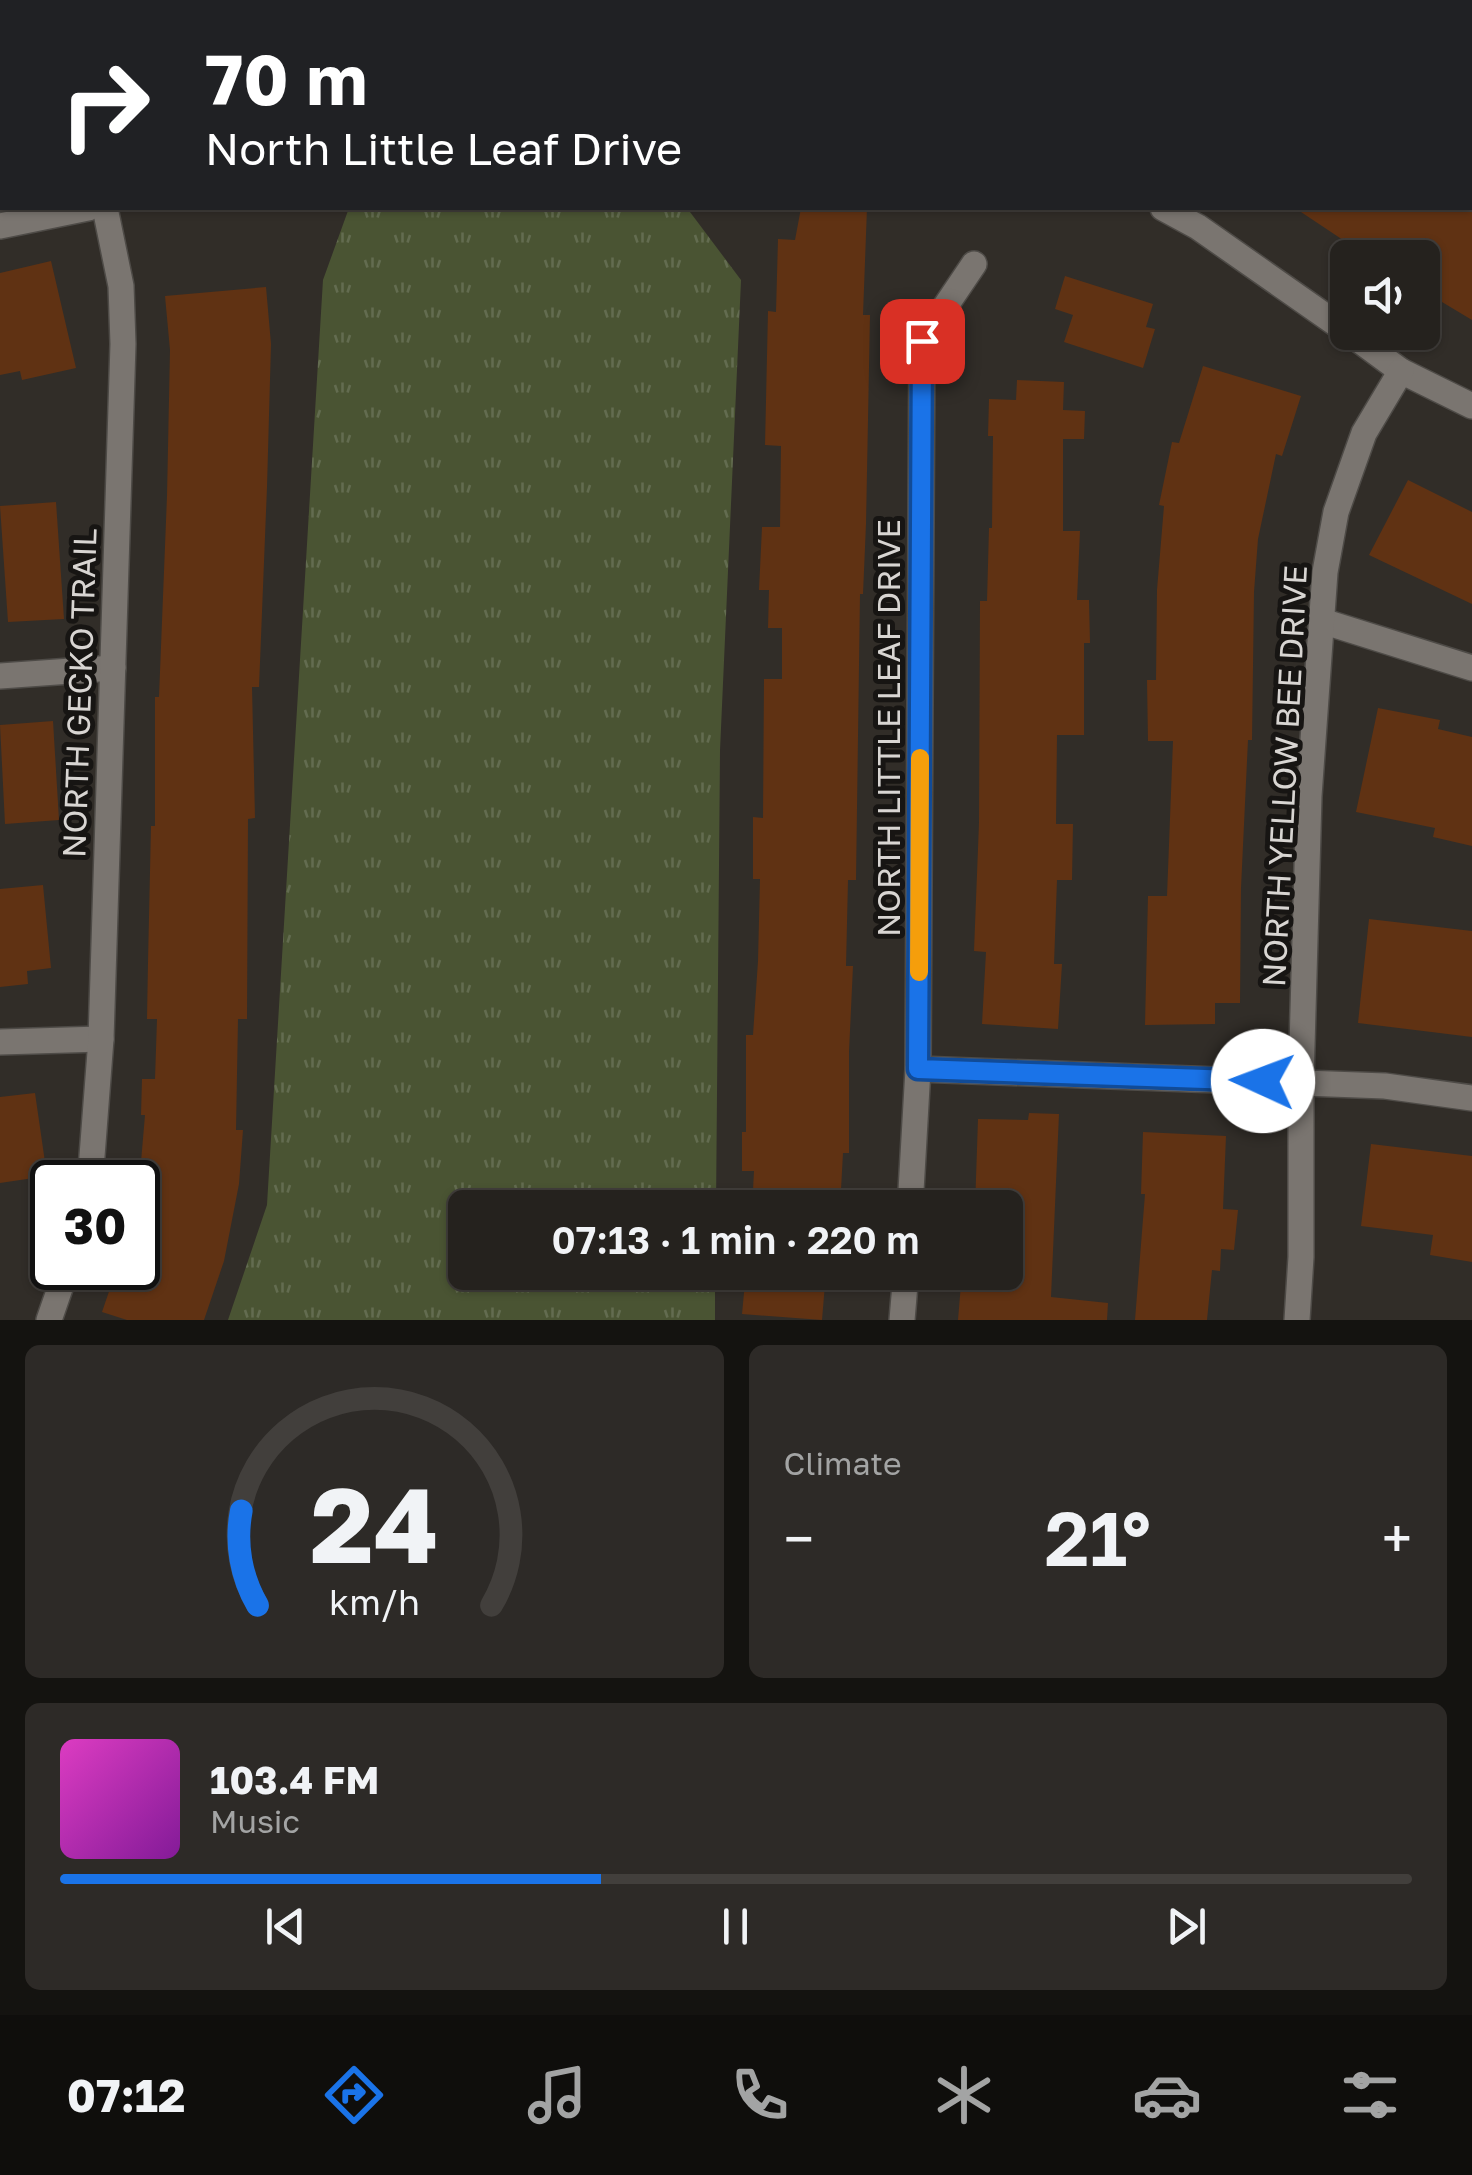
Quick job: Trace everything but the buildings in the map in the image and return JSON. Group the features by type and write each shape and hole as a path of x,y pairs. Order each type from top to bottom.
{"street":[{"path":"0,226 78,210"},
{"name":"NORTH GECKO TRAIL","path":"92,1160 101,1040 123,344 120,286 105,210"},
{"path":"1167,210 1198,227 1330,319"},
{"name":"NORTH LITTLE LEAF DRIVE","path":"911,1190 918,1069 922,341 974,264"},
{"path":"1371,350 1400,372 1472,406"},
{"name":"NORTH YELLOW BEE DRIVE","path":"1296,1320 1301,1257 1309,796 1325,572 1336,512 1364,432 1400,372"},
{"path":"1322,621 1472,668"},
{"path":"0,676 113,668"},
{"path":"0,1042 101,1040"},
{"path":"918,1069 1385,1086 1472,1098"},
{"path":"49,1320 59,1290"},
{"path":"902,1320 904,1290"}],"green space":[{"path":"348,210 688,210 741,280 720,750 716,1190 448,1190 448,1290 715,1290 715,1320 228,1320 267,1205 323,280"}],"slow traffic":[{"path":"919,972 920,758"}],"route":[{"path":"922,341 918,1069 1263,1081"}]}
